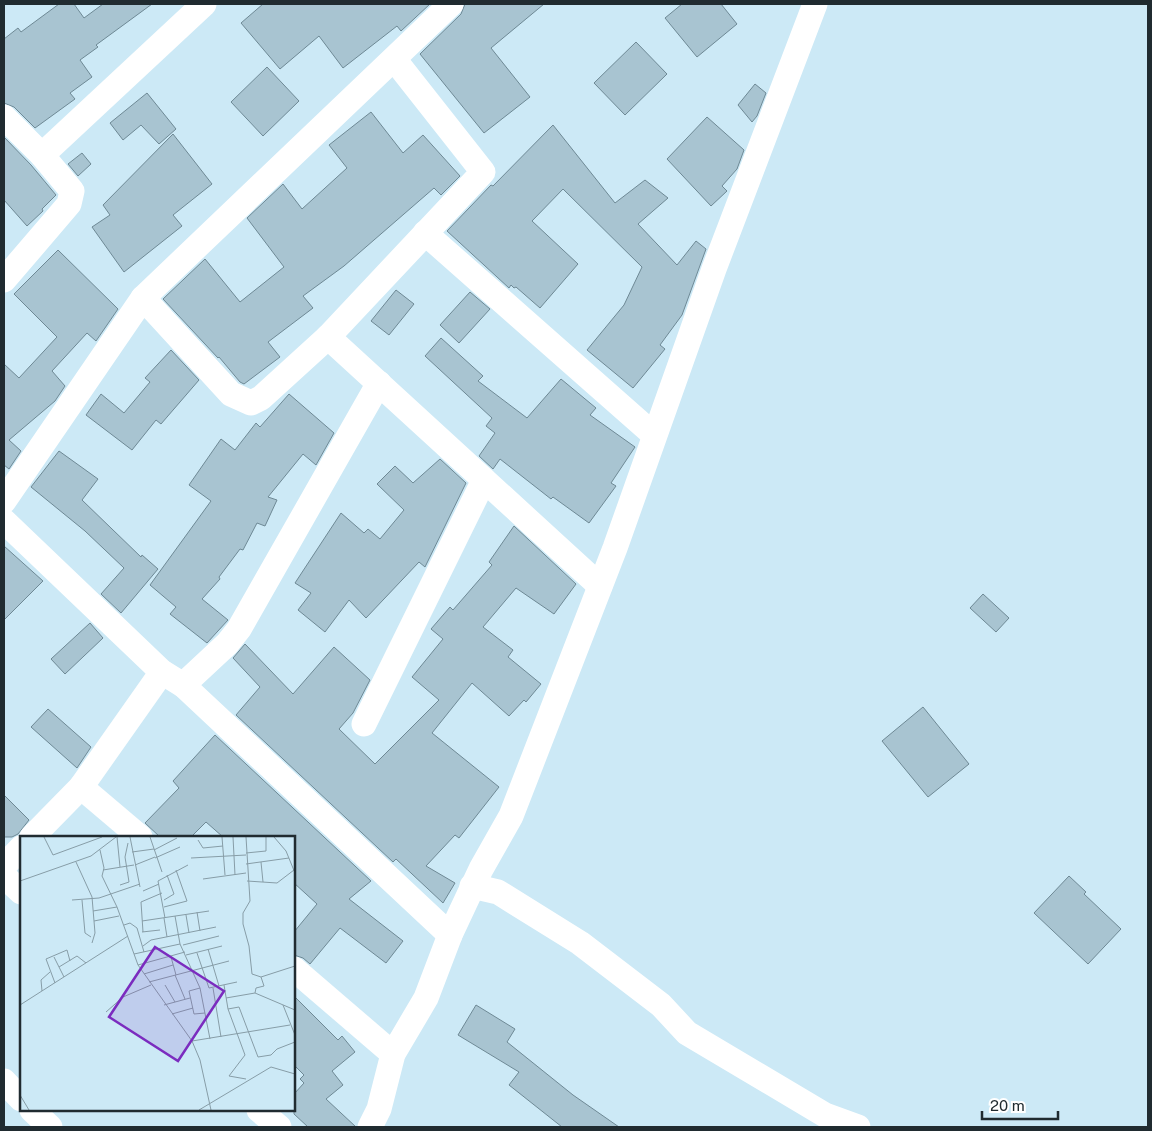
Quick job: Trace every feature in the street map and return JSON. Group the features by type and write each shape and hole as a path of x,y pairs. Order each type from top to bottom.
{"street":[{"path":"42,155 204,4"},
{"path":"4,500 144,298 451,4"},
{"path":"370,1127 378,1109 393,1054 426,998 450,935 472,886 512,816 600,586 714,269 815,4"},
{"path":"144,298 231,394 251,403 261,398 328,337 483,172 394,60"},
{"path":"4,117 42,155 72,191 69,204 4,280"},
{"path":"425,233 654,435"},
{"path":"328,337 600,586"},
{"path":"183,685 227,644 239,629 379,383"},
{"path":"364,724 484,480"},
{"path":"4,521 162,672 183,685 450,935"},
{"path":"33,836 81,787 162,672"},
{"path":"81,787 139,836"},
{"path":"4,866 20,849"},
{"path":"4,876 20,891"},
{"path":"472,886 498,892 580,943 662,1004 687,1033 825,1115 858,1127"},
{"path":"295,970 393,1054"},
{"path":"4,1081 20,1098"},
{"path":"33,1111 50,1127"},
{"path":"261,1111 279,1127"}],"building":[{"path":"59,4 74,4 84,18 103,4 152,4 96,45 98,47 80,60 92,77 70,93 75,99 35,128 14,107 4,103 4,39 18,28 21,32"},
{"path":"263,4 430,4 401,31 397,26 343,68 319,36 280,69 241,23"},
{"path":"465,4 544,4 491,48 530,97 484,133 420,54 461,14"},
{"path":"682,4 721,4 737,24 697,57 665,18"},
{"path":"636,42 667,74 625,115 594,83"},
{"path":"267,67 299,101 263,136 231,102"},
{"path":"755,84 766,93 757,116 752,122 738,105"},
{"path":"147,93 176,129 159,144 141,125 123,140 110,123"},
{"path":"371,112 403,153 423,135 460,176 441,195 434,188 344,266 303,296 313,308 268,342 280,357 244,384 240,382 219,357 163,299 205,259 240,302 284,267 247,218 283,184 302,209 347,168 329,145"},
{"path":"707,117 744,150 737,169 722,186 727,191 711,206 667,159"},
{"path":"553,125 615,203 645,180 668,198 638,224 677,265 696,241 706,249 682,315 660,345 665,349 633,388 587,350 624,305 642,267 563,189 532,221 578,264 540,308 516,287 514,288 511,285 509,288 447,231"},
{"path":"173,134 212,184 173,215 182,226 124,272 92,227 110,215 103,205"},
{"path":"4,137 56,195 27,226 4,200"},
{"path":"82,153 91,164 78,176 68,164"},
{"path":"58,250 118,309 96,341 87,333 52,371 65,386 55,401 9,440 21,451 9,469 4,465 4,364 19,378 57,337 14,294"},
{"path":"396,290 414,304 389,335 371,321"},
{"path":"470,292 490,309 459,343 440,325"},
{"path":"441,338 483,376 478,381 527,418 561,379 596,408 590,415 635,447 611,483 616,486 589,523 553,497 551,499 500,459 493,469 479,456 495,433 486,426 492,418 425,356"},
{"path":"171,350 199,380 161,424 156,420 132,450 86,415 101,394 124,413 150,382 145,378"},
{"path":"289,394 334,433 316,465 303,454 268,497 277,500 265,526 257,523 243,550 240,549 219,577 220,579 202,599 228,620 207,643 170,614 176,607 150,585 211,501 189,485 221,439 235,450 256,423 260,427"},
{"path":"59,451 98,479 82,500 141,557 142,555 158,569 121,613 101,594 124,568 85,531 31,487"},
{"path":"440,459 466,483 425,567 419,562 366,618 349,600 325,632 298,610 311,593 295,583 341,513 364,533 368,529 380,539 404,510 377,484 395,466 413,483"},
{"path":"514,526 576,584 554,614 516,588 483,627 513,650 508,657 541,684 526,702 524,700 509,716 472,683 432,733 499,787 459,838 455,835 426,866 455,883 443,903 396,859 393,862 236,715 260,687 233,658 245,644 293,694 334,647 370,680 353,713 339,729 375,764 439,700 412,677 443,639 431,629 450,607 453,610 492,565 489,562"},
{"path":"4,546 43,581 4,620"},
{"path":"983,594 1009,618 996,632 970,608"},
{"path":"90,623 103,638 65,674 51,659"},
{"path":"923,707 969,764 928,797 882,741"},
{"path":"48,709 91,747 77,768 31,727"},
{"path":"215,735 371,881 349,899 403,941 386,963 340,928 310,964 303,958 295,955 295,931 317,904 295,884 295,836 222,836 206,822 192,836 159,836 145,823 179,788 173,781"},
{"path":"4,795 29,820 18,834 12,837 4,837"},
{"path":"1069,876 1086,892 1084,894 1121,929 1088,964 1034,913"},
{"path":"295,997 338,1040 342,1036 355,1052 332,1071 343,1085 326,1099 356,1127 308,1127 294,1114 295,1093 304,1083 300,1079 304,1075 295,1066"},
{"path":"476,1005 515,1029 507,1042 573,1095 619,1127 562,1127 509,1085 519,1072 458,1035"}]}
